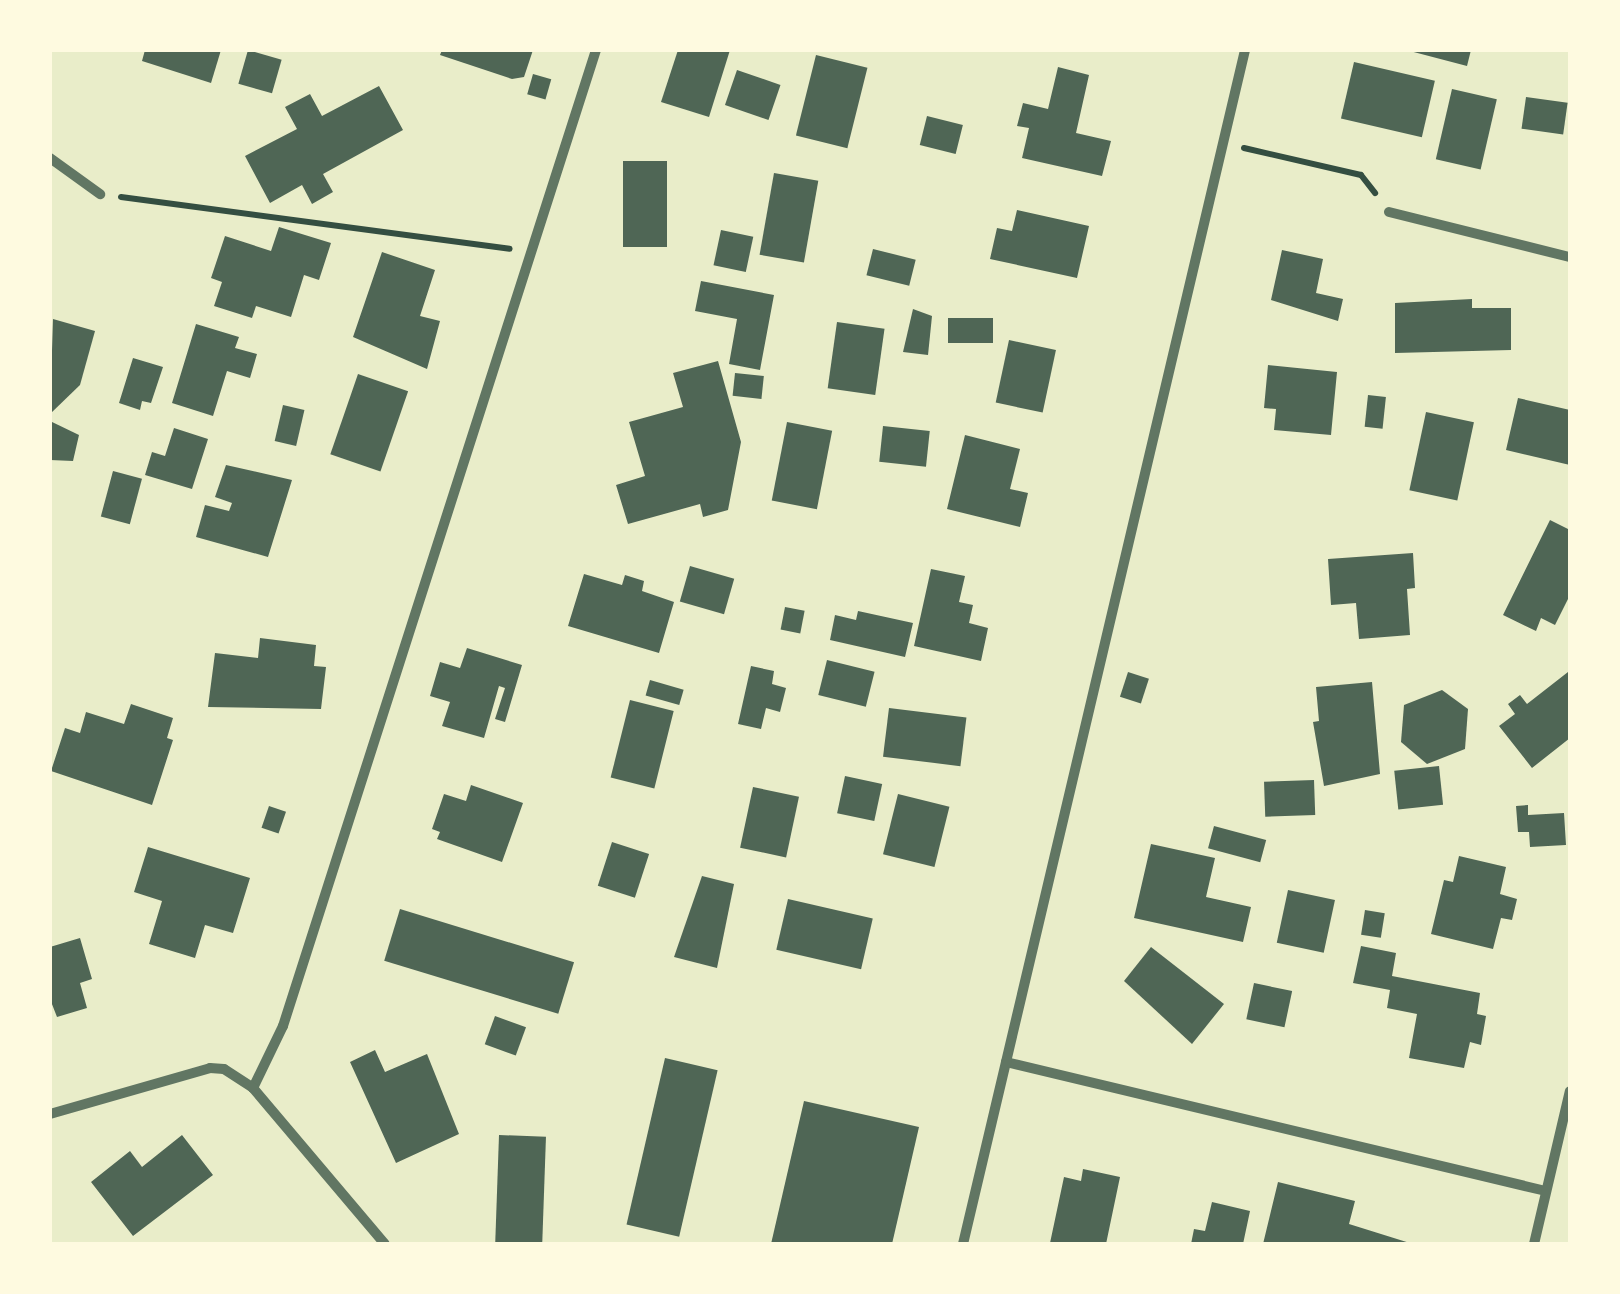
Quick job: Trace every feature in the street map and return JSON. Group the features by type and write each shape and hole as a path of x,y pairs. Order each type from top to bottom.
{"street":[{"path":"252,1088 283,1026 596,50"},
{"path":"963,1244 1245,50"},
{"path":"50,158 100,194"},
{"path":"1389,212 1570,257"},
{"path":"1006,1062 1546,1191"},
{"path":"50,1114 210,1068 252,1088 385,1244"},
{"path":"1534,1244 1570,1091"}],"path":[{"path":"1224,143 1362,175 1389,212"},
{"path":"100,194 530,254"}],"building":[{"path":"145,50 221,50 211,83 142,61"},
{"path":"248,50 282,60 272,93 238,84"},
{"path":"442,50 533,50 524,77 512,79 440,55"},
{"path":"678,50 730,50 709,117 661,102"},
{"path":"1406,50 1471,50 1467,66"},
{"path":"816,55 867,68 847,148 796,136"},
{"path":"1354,62 1435,81 1422,137 1341,119"},
{"path":"1058,67 1089,75 1076,133 1111,141 1102,176 1022,158 1029,128 1017,126 1023,103 1048,109"},
{"path":"737,70 780,85 768,120 725,105"},
{"path":"533,74 551,79 545,99 527,94"},
{"path":"379,86 403,130 323,174 333,192 312,204 302,185 270,203 245,156 297,129 285,107 310,94 322,116"},
{"path":"1452,89 1497,99 1481,170 1436,159"},
{"path":"1526,97 1568,103 1563,135 1522,129"},
{"path":"927,116 963,125 956,154 920,145"},
{"path":"623,161 667,161 667,247 623,247"},
{"path":"774,173 818,181 804,263 760,255"},
{"path":"1017,210 1089,226 1077,278 990,259 997,228 1012,231"},
{"path":"279,227 331,243 319,280 304,275 291,317 256,306 252,318 214,306 222,282 211,278 225,236 271,251"},
{"path":"721,230 753,237 746,272 714,265"},
{"path":"873,249 916,260 909,286 866,275"},
{"path":"1282,250 1323,259 1316,293 1343,299 1338,321 1271,300"},
{"path":"382,252 435,270 420,316 440,321 427,369 353,337"},
{"path":"701,281 774,295 760,370 729,364 737,319 695,311"},
{"path":"1472,299 1472,308 1511,308 1511,350 1395,353 1395,303"},
{"path":"913,309 932,316 928,355 903,352"},
{"path":"948,318 993,318 993,343 948,343"},
{"path":"53,319 95,331 80,385 50,414"},
{"path":"837,322 885,329 875,395 828,388"},
{"path":"196,324 239,337 235,348 257,354 250,378 227,371 213,416 172,403"},
{"path":"1009,340 1056,350 1043,413 996,403"},
{"path":"133,358 163,367 151,403 142,401 140,410 119,403"},
{"path":"718,361 741,442 728,510 703,517 700,504 628,524 616,485 645,476 629,422 683,407 673,373"},
{"path":"1268,365 1337,372 1331,435 1274,430 1276,409 1264,408"},
{"path":"735,373 764,376 761,399 733,396"},
{"path":"358,374 408,391 380,472 330,454"},
{"path":"1368,395 1386,397 1383,429 1365,427"},
{"path":"1518,398 1570,410 1570,465 1506,450"},
{"path":"283,405 304,410 296,446 275,441"},
{"path":"1426,412 1474,422 1457,500 1409,490"},
{"path":"50,421 79,435 73,461 50,460"},
{"path":"787,422 832,431 817,509 772,501"},
{"path":"883,426 930,431 926,467 879,462"},
{"path":"174,428 208,439 192,489 145,475 152,452 165,456"},
{"path":"965,435 1020,449 1010,489 1028,493 1020,527 947,509"},
{"path":"226,465 292,480 268,557 196,537 205,505 229,511 232,503 215,497"},
{"path":"113,471 142,479 130,524 101,516"},
{"path":"1550,520 1570,530 1570,595 1555,625 1541,618 1536,631 1503,615"},
{"path":"1413,553 1415,588 1407,589 1410,635 1359,639 1356,603 1331,605 1328,559"},
{"path":"690,566 734,579 724,614 680,602"},
{"path":"931,569 965,576 959,602 973,605 969,623 988,628 981,661 914,646"},
{"path":"584,574 622,585 625,575 644,581 642,591 674,602 659,653 568,626"},
{"path":"785,607 805,611 800,633 781,630"},
{"path":"858,611 913,623 905,657 830,640 835,615 856,620"},
{"path":"260,638 316,645 314,666 326,667 321,709 208,707 215,653 258,658"},
{"path":"467,648 522,665 505,722 495,719 505,688 499,686 484,738 442,726 450,702 430,696 440,662 460,668"},
{"path":"827,660 875,672 866,707 818,695"},
{"path":"751,666 774,671 772,684 786,688 780,712 766,708 761,729 738,724"},
{"path":"1128,672 1149,679 1141,704 1120,697"},
{"path":"1568,672 1570,738 1532,768 1499,726 1515,714 1508,704 1520,695 1527,704"},
{"path":"650,680 684,690 679,705 646,695"},
{"path":"1372,682 1380,774 1324,786 1313,722 1319,721 1316,687"},
{"path":"1442,690 1468,709 1465,749 1427,764 1401,742 1404,705"},
{"path":"630,700 674,711 654,789 611,778"},
{"path":"131,704 173,718 167,738 173,740 152,805 51,771 65,728 80,733 86,712 124,724"},
{"path":"889,708 966,718 960,766 883,757"},
{"path":"1439,766 1443,805 1398,809 1394,771"},
{"path":"845,776 882,784 874,821 837,813"},
{"path":"1314,780 1315,815 1265,817 1264,782"},
{"path":"471,785 523,803 502,862 437,839 440,832 432,829 444,794 466,801"},
{"path":"753,787 799,797 786,857 740,848"},
{"path":"898,794 949,807 934,867 883,854"},
{"path":"1528,805 1528,815 1564,813 1566,845 1530,847 1529,832 1518,832 1516,806"},
{"path":"269,806 286,812 279,834 262,828"},
{"path":"1214,826 1266,840 1260,862 1208,848"},
{"path":"612,842 649,854 635,898 598,886"},
{"path":"1151,844 1215,858 1206,897 1251,907 1243,942 1134,918"},
{"path":"148,847 250,878 233,933 205,925 195,958 149,944 162,901 134,892"},
{"path":"1459,856 1506,867 1500,894 1517,899 1512,920 1501,918 1493,949 1431,934 1444,880 1453,882"},
{"path":"702,876 734,884 717,968 674,957"},
{"path":"1288,890 1335,900 1324,953 1277,943"},
{"path":"788,899 873,919 861,969 776,950"},
{"path":"400,909 574,962 558,1014 384,961"},
{"path":"1365,910 1385,913 1381,938 1361,935"},
{"path":"80,938 92,979 80,983 87,1008 57,1017 50,999 50,947"},
{"path":"1361,946 1396,953 1392,976 1480,993 1477,1014 1486,1016 1481,1045 1470,1042 1464,1068 1409,1058 1417,1014 1387,1008 1390,990 1353,983"},
{"path":"1151,947 1224,1004 1192,1044 1124,981"},
{"path":"1254,983 1292,991 1284,1027 1246,1019"},
{"path":"495,1016 526,1027 516,1055 485,1044"},
{"path":"375,1050 385,1072 427,1054 459,1134 396,1163 350,1062"},
{"path":"665,1058 718,1070 679,1237 627,1225"},
{"path":"804,1101 919,1127 892,1244 771,1244"},
{"path":"182,1135 213,1175 133,1236 91,1182 130,1151 142,1167"},
{"path":"499,1135 546,1137 542,1244 495,1244"},
{"path":"1083,1169 1120,1177 1106,1244 1050,1243 1064,1177 1081,1181"},
{"path":"1278,1182 1355,1201 1349,1224 1413,1244 1263,1244"},
{"path":"1212,1202 1250,1211 1243,1244 1191,1244 1194,1229 1205,1231"}]}
